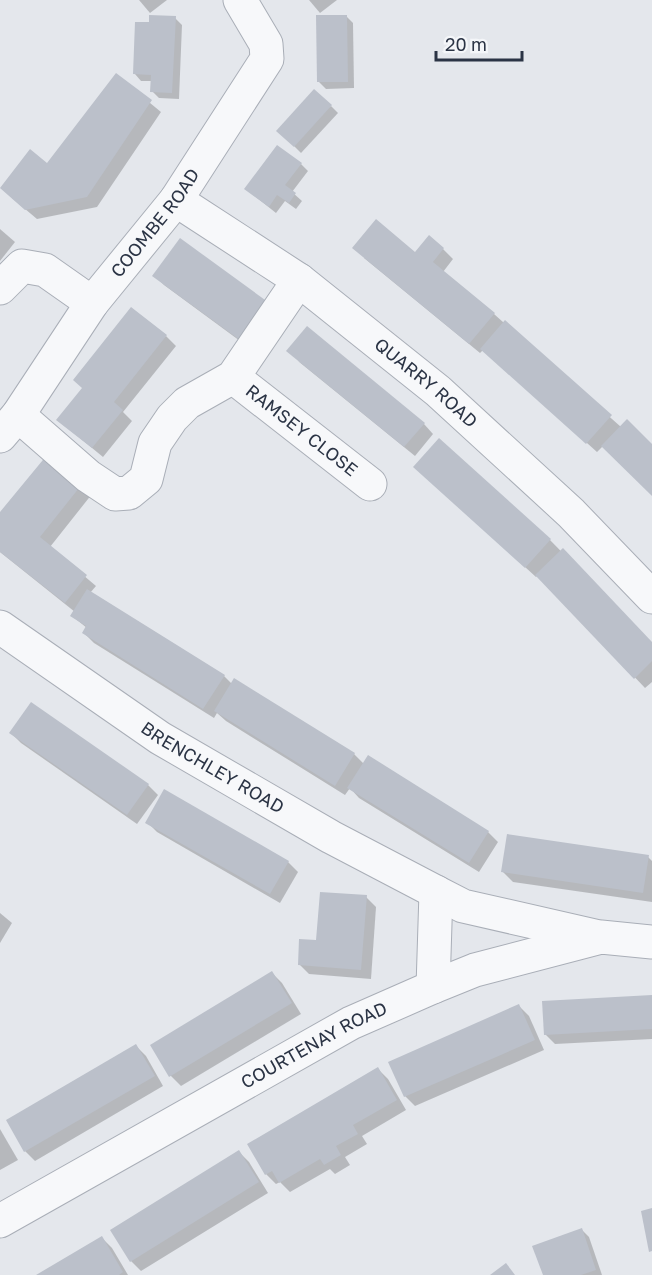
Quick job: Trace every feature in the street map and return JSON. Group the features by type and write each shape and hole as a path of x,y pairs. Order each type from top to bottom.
{"street":[{"name":"COOMBE ROAD","path":"9,426 92,303 176,200 267,59 266,44 240,0"},
{"name":"QUARRY ROAD","path":"176,200 299,280 438,391 571,513 652,597"},
{"path":"0,288 22,266 45,270 92,303"},
{"path":"9,426 115,494 129,493 146,479 155,443 172,418 187,403 233,377 299,280"},
{"name":"RAMSEY CLOSE","path":"233,377 370,484"},
{"name":"BRENCHLEY ROAD","path":"0,627 160,738 331,837 463,906 601,937"},
{"path":"433,987 436,892"},
{"name":"COURTENAY ROAD","path":"0,1221 351,1023 433,987 475,970 601,937 652,942"}],"building":[{"path":"149,15 176,16 172,93 150,92 151,75 133,74 135,22 149,22"},
{"path":"316,15 347,15 348,82 317,82"},
{"path":"116,73 152,100 87,197 25,210 0,188 30,149 47,163"},
{"path":"314,89 332,105 294,147 276,131"},
{"path":"277,145 302,163 285,185 296,193 289,203 277,195 269,207 244,189"},
{"path":"376,219 415,252 429,235 444,248 433,262 495,313 469,344 352,248"},
{"path":"180,238 272,305 244,343 152,276"},
{"path":"131,307 167,335 114,402 123,410 92,448 56,420 82,388 73,380"},
{"path":"505,320 612,415 586,444 480,349"},
{"path":"307,326 425,423 404,447 286,351"},
{"path":"627,419 652,444 652,496 601,446"},
{"path":"439,438 551,539 525,568 413,467"},
{"path":"47,455 83,483 40,537 87,575 65,603 0,552 0,512"},
{"path":"563,548 652,642 652,661 634,679 535,575"},
{"path":"87,589 225,675 203,709 82,633 86,626 70,616"},
{"path":"234,678 355,753 335,786 214,711"},
{"path":"31,702 149,784 127,815 9,733"},
{"path":"368,755 489,831 469,863 347,788"},
{"path":"164,789 289,861 270,894 145,823"},
{"path":"507,834 649,855 643,893 501,872"},
{"path":"320,892 367,895 361,970 298,965 299,939 316,940"},
{"path":"272,971 292,1003 169,1077 150,1045"},
{"path":"652,995 652,1029 544,1035 542,1001"},
{"path":"519,1004 535,1040 404,1097 388,1062"},
{"path":"136,1044 155,1076 24,1152 6,1120"},
{"path":"378,1067 397,1100 353,1125 358,1134 336,1146 341,1155 324,1165 320,1159 279,1183 272,1171 265,1175 247,1144"},
{"path":"239,1150 259,1182 130,1262 110,1230"},
{"path":"652,1208 652,1251 649,1252 641,1211"},
{"path":"582,1228 596,1270 581,1275 543,1275 532,1246"},
{"path":"102,1236 123,1272 119,1275 36,1275"},
{"path":"506,1263 515,1275 490,1275"}]}
